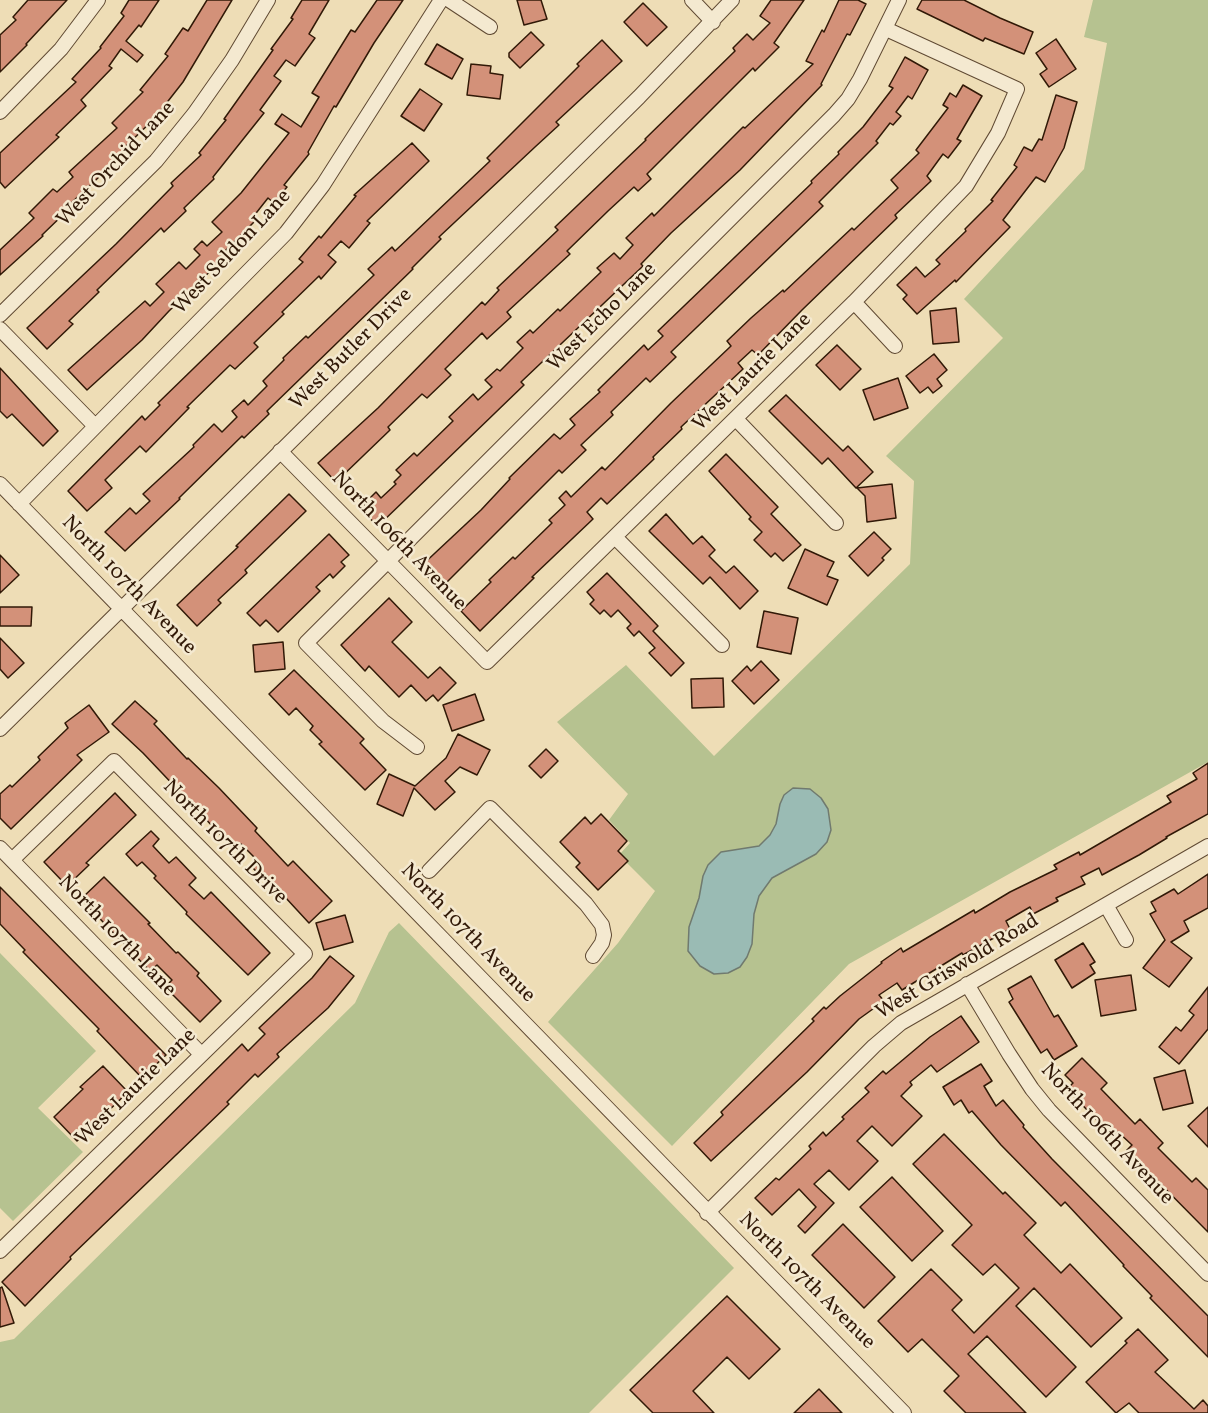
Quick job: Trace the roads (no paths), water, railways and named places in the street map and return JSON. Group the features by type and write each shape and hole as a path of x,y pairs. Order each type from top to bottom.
{"street":[{"path":"0,112 61,49 98,0"},
{"name":"West Orchid Lane","path":"0,315 156,161 226,69 268,0"},
{"name":"West Seldon Lane","path":"19,504 286,232 323,185 441,0"},
{"path":"448,0 490,27"},
{"path":"692,0 713,22"},
{"name":"West Butler Drive","path":"0,729 713,22 732,0"},
{"name":"West Echo Lane","path":"417,747 383,721 306,644 834,115 848,99 860,79 899,0"},
{"name":"West Laurie Lane","path":"487,662 854,302 966,186 998,133 1017,89 886,28"},
{"path":"356,134 368,142"},
{"path":"854,302 895,346"},
{"path":"0,329 95,426"},
{"path":"736,419 836,523"},
{"name":"North 106th Avenue","path":"280,451 487,662"},
{"name":"North 107th Avenue","path":"0,484 904,1413"},
{"path":"615,537 722,645"},
{"name":"North 107th Drive","path":"12,860 114,761 305,954"},
{"path":"429,871 490,808 586,904 602,925 604,935 602,943 593,956"},
{"name":"West Griswold Road","path":"708,1213 874,1046 901,1023 1208,846"},
{"name":"North 107th Lane","path":"0,848 201,1054"},
{"path":"1106,905 1126,940"},
{"name":"West Laurie Lane","path":"0,1251 305,954"},
{"name":"North 106th Avenue","path":"968,984 1015,1063 1049,1110 1208,1274"}],"water":[{"path":"793,788 810,789 821,798 828,809 831,830 827,842 816,854 772,878 759,896 754,914 752,944 747,957 740,967 728,973 714,974 700,966 688,951 689,927 699,898 703,876 708,865 721,852 759,846 770,835 776,824 784,795"}]}
